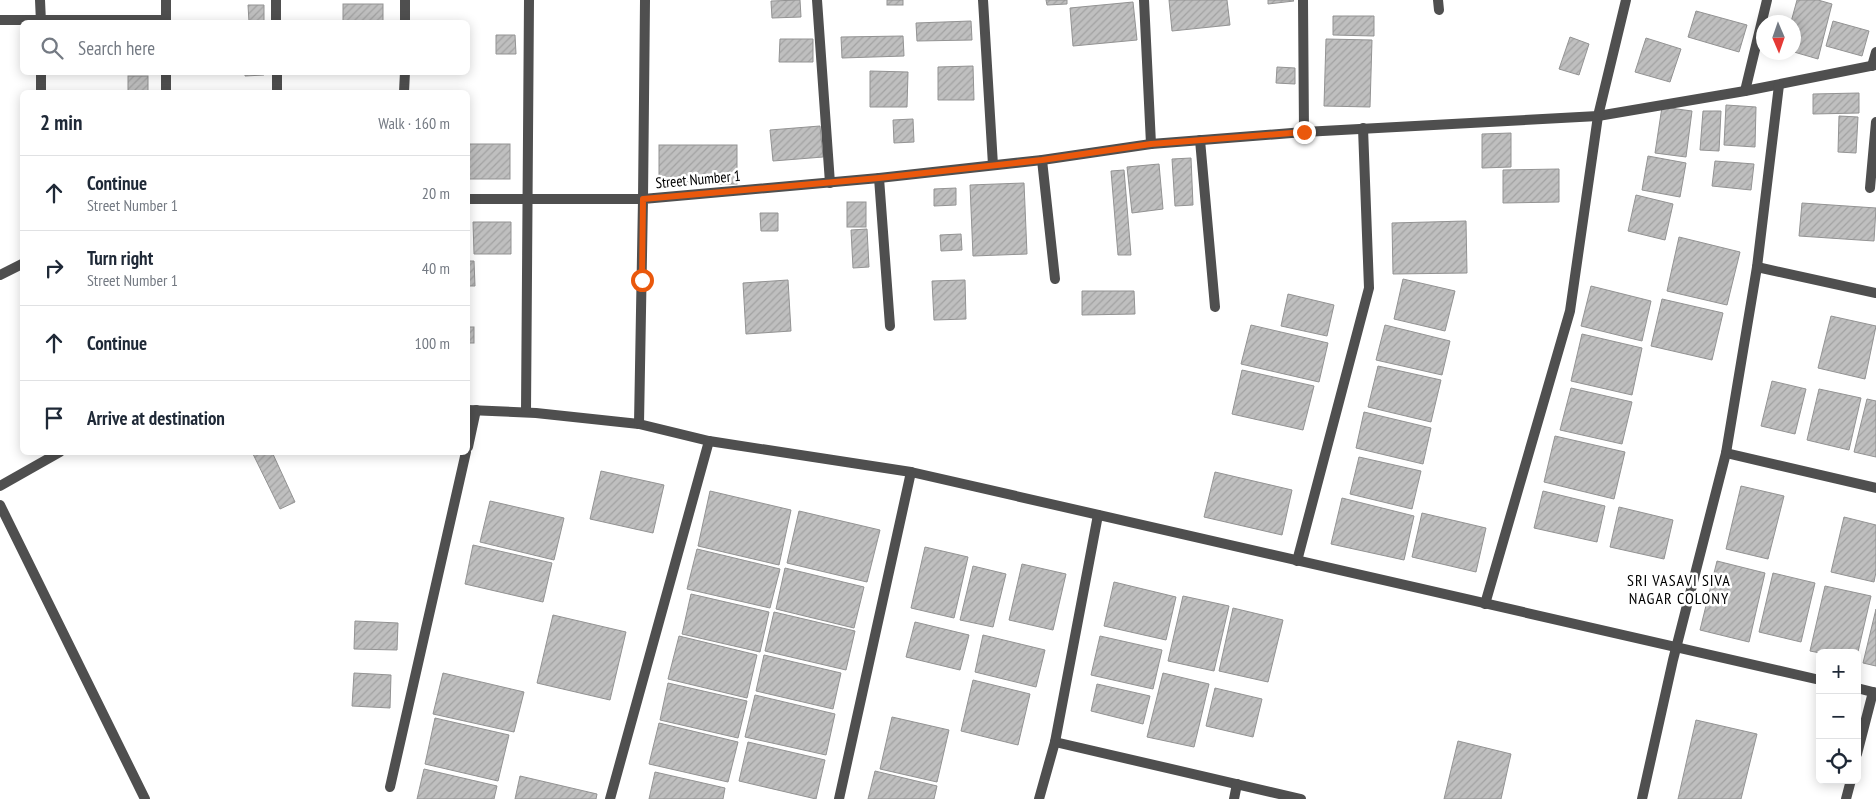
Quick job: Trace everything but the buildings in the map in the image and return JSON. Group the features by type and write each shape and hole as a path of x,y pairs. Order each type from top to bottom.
{"street":[{"path":"40,0 41,20"},
{"path":"166,0 166,20"},
{"path":"276,0 276,20"},
{"path":"405,20 406,0"},
{"path":"526,412 529,0"},
{"path":"470,199 643,199 645,0"},
{"path":"817,0 830,183"},
{"path":"983,0 993,165"},
{"path":"1144,0 1151,144"},
{"path":"1304,0 1304,132"},
{"path":"1484,604 1570,311 1598,116 1626,0"},
{"path":"1745,92 1766,0"},
{"path":"0,20 20,20"},
{"path":"1874,65 1876,52"},
{"name":"Street Number 1","path":"639,424 643,199 879,178 1042,160 1151,144 1363,128 1598,116 1745,92 1874,65"},
{"path":"41,75 41,90"},
{"path":"166,75 166,90"},
{"path":"277,75 277,90"},
{"path":"404,90 405,75"},
{"path":"1642,799 1676,648 1726,453 1757,267 1778,85"},
{"path":"1870,188 1876,122"},
{"path":"1297,561 1369,288 1363,128"},
{"path":"1200,140 1215,307"},
{"path":"1042,160 1055,279"},
{"path":"879,178 890,326"},
{"path":"0,275 20,265"},
{"path":"1757,267 1876,293"},
{"path":"470,428 472,410 526,412 639,424 709,441 912,472 1816,679"},
{"path":"610,799 709,441"},
{"path":"1726,453 1876,488"},
{"path":"1,483 54,455"},
{"path":"390,787 465,455"},
{"path":"839,799 912,472"},
{"path":"0,505 145,799"},
{"path":"1038,799 1055,742 1098,515"},
{"path":"1861,689 1874,692 1861,739"},
{"path":"1055,742 1301,799"},
{"path":"1234,799 1237,784"},
{"path":"1846,799 1850,784"}],"district":[{"name":"SRI VASAVI SIVA NAGAR COLONY","path":"1679,589"}],"route":[{"path":"642,280 643,199 879,178 1042,160 1151,144 1304,132"}]}
